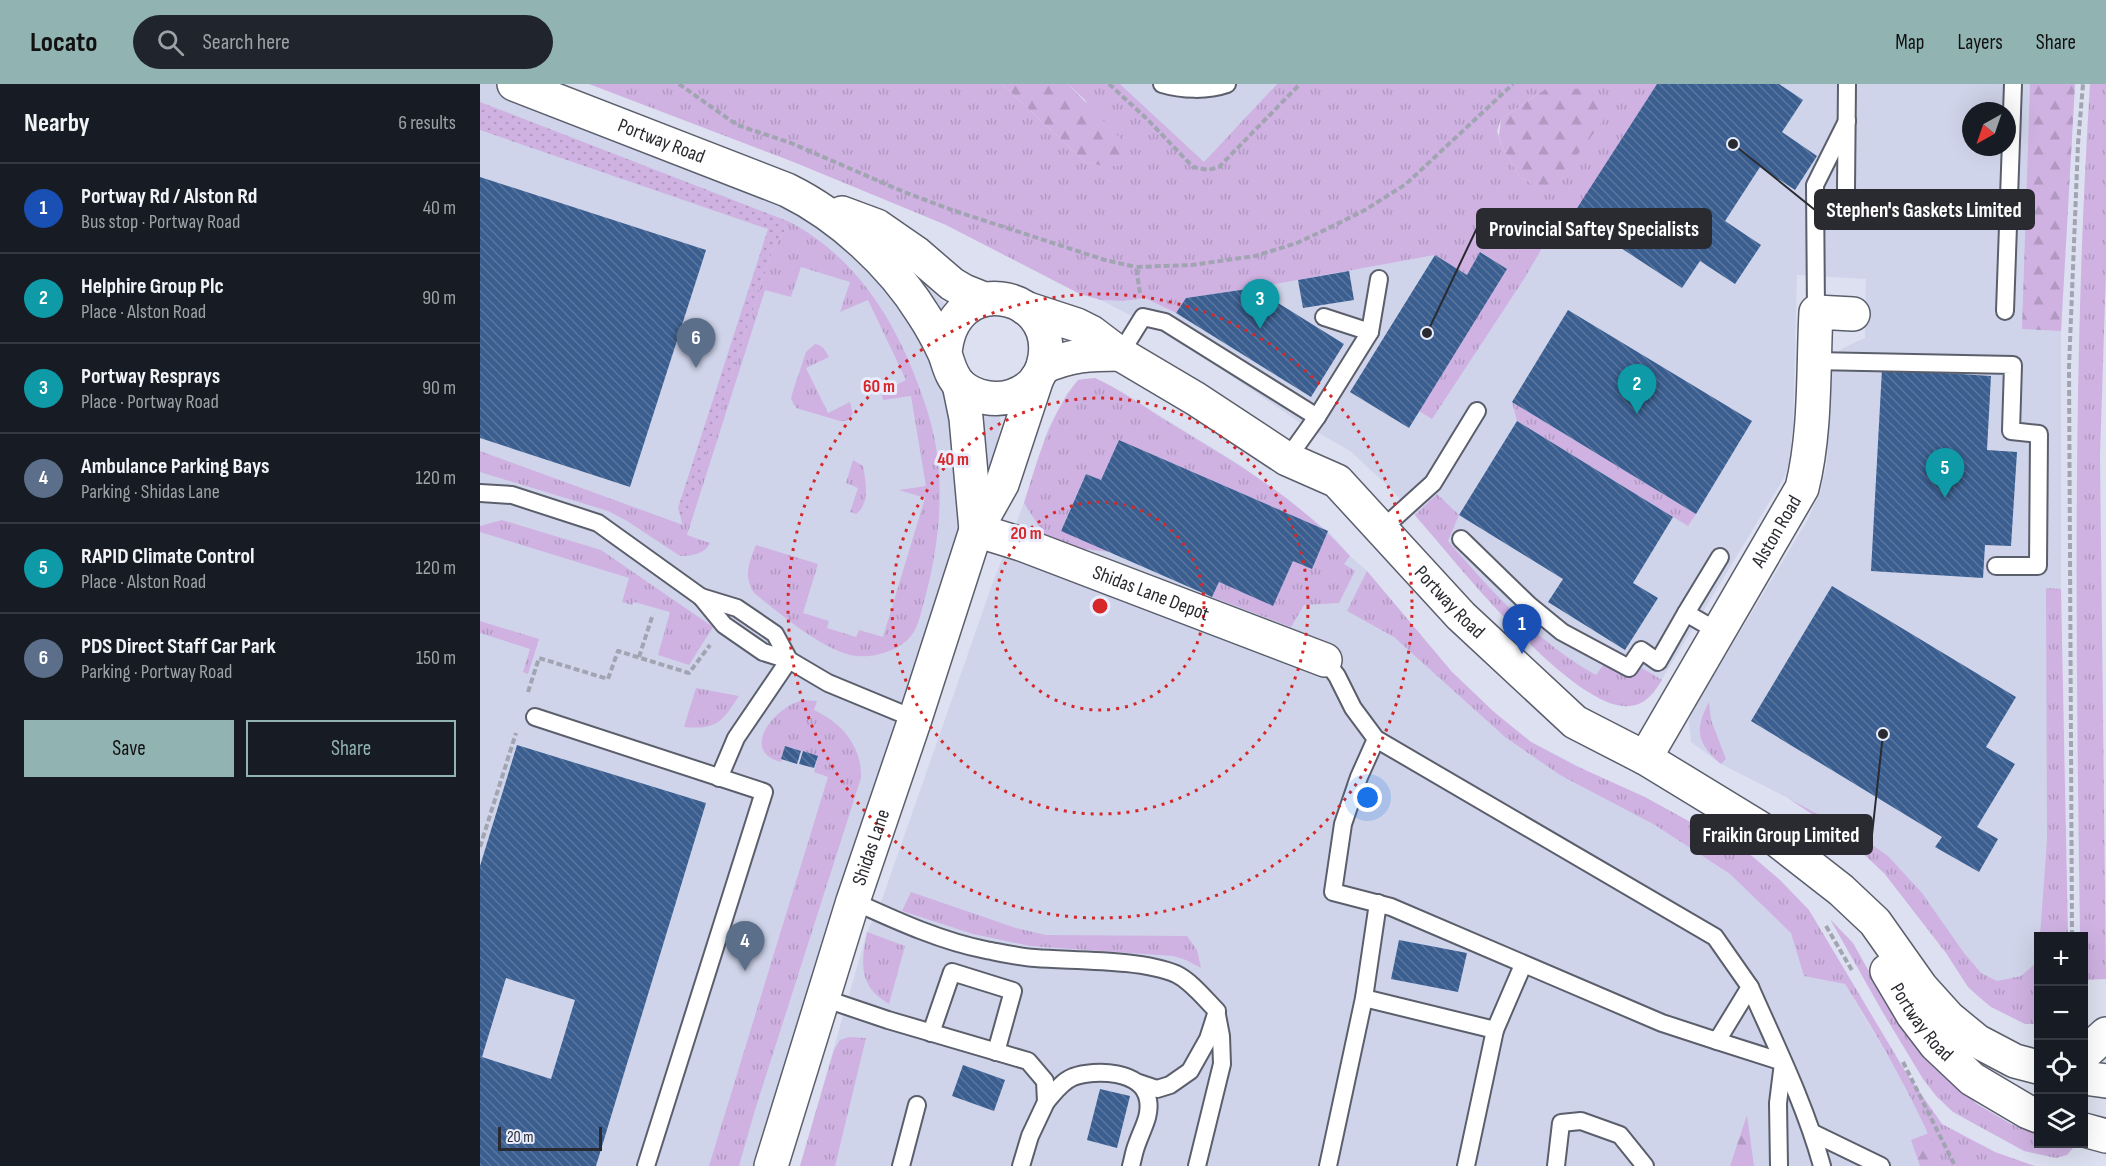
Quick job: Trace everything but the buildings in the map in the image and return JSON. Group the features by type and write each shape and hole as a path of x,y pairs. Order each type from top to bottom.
{"street":[{"name":"Portway Road","path":"514,84 877,226 964,291 984,299 1008,300 1091,332 1120,354 1196,399 1287,459 1337,481 1461,616 1575,722 1645,758 1768,833 1841,890 1875,922 1921,987 1949,1018 1977,1041 2015,1061 2034,1066"},
{"name":"Portway Road","path":"807,200 864,244 891,272 923,313 959,384"},
{"path":"945,354 948,333 957,316 968,306 984,299"},
{"path":"1025,308 1041,328 1046,342 1040,373"},
{"path":"1816,312 1853,314"},
{"name":"Alston Road","path":"1645,758 1802,488 1806,473 1810,428 1816,312"},
{"path":"959,384 972,394 987,399 1001,399 1016,396 1028,388 1040,373 1065,358 1091,354 1120,354"},
{"name":"Shidas Lane","path":"771,1166 853,901 976,530 1002,484 1040,373"},
{"name":"Shidas Lane","path":"959,384 966,418 976,530"},
{"name":"Shidas Lane Depot","path":"976,530 1021,544 1325,660"},
{"name":"Portway Road","path":"1841,890 1868,933 1913,1015 1936,1046 1972,1079 2034,1114"},
{"path":"2088,1050 2106,1034"},
{"path":"2088,1079 2106,1081"},
{"path":"2088,1131 2106,1136"}],"lane":[{"path":"1162,84 1175,88 1198,89 1227,84"},
{"path":"1846,190 1847,84"},
{"path":"2005,311 2013,84"},
{"path":"1816,312 1815,184 1847,121"},
{"path":"1287,459 1317,417 1370,332 1378,279"},
{"path":"1120,354 1143,316 1165,322 1317,417"},
{"path":"1324,317 1370,332"},
{"path":"1814,361 2013,365 2011,431 2039,434 2038,566 1996,566"},
{"path":"1381,530 1433,483 1477,411"},
{"path":"480,493 512,495 598,523 701,597 736,608 775,634 789,660 828,683 915,718"},
{"path":"1461,539 1529,605 1562,632 1629,668 1641,650 1658,662 1720,557"},
{"path":"1686,614 1717,631"},
{"path":"719,778 736,738 789,660"},
{"path":"1325,660 1337,676 1353,708 1377,739 1714,937 1750,987 1813,1132 1822,1166"},
{"path":"535,717 764,792 646,1166"},
{"path":"1377,739 1359,777 1342,824 1333,892 1378,903 1662,1023 1783,1062"},
{"path":"853,901 902,923 982,949 1033,958 1149,967 1178,975 1201,994 1216,1011 1221,1036 1222,1064 1197,1166"},
{"path":"1328,1166 1364,998 1378,903"},
{"path":"1466,1166 1495,1030 1523,965"},
{"path":"931,1033 952,972 1013,991 996,1052"},
{"path":"1717,1041 1750,987"},
{"path":"823,998 1028,1061 1045,1081 1046,1102"},
{"path":"1364,998 1495,1030"},
{"path":"1021,1166 1030,1136 1046,1102 1060,1085 1073,1077 1101,1072 1123,1076 1157,1089 1170,1085 1190,1071 1208,1039 1216,1011"},
{"path":"1779,1166 1778,1103 1783,1062"},
{"path":"1131,1166 1136,1145 1148,1116 1148,1098 1139,1083"},
{"path":"901,1166 917,1105"},
{"path":"1556,1166 1561,1123 1581,1121 1620,1135 1645,1166"},
{"path":"1813,1132 1881,1166"}],"path":[{"path":"679,84 737,125 791,142 904,192 1105,260 1136,267 1192,265 1256,256 1297,243 1338,224 1406,184 1513,84"},
{"path":"1109,84 1146,118 1193,167 1208,170 1219,167 1300,84"},
{"path":"2072,932 2070,367 2078,144 2083,84"},
{"path":"1136,267 1143,316"},
{"path":"639,657 653,614"},
{"path":"618,651 689,673 713,641"},
{"path":"1823,921 1858,980"},
{"path":"1902,1059 1955,1166"}],"shaded area":[{"path":"480,84 514,84 897,257 957,316 945,354 1001,399 1000,427 993,463 771,1166 480,1166"},
{"path":"1120,84 1277,84 1204,163"},
{"path":"1657,84 2075,84 2061,331 2057,932 2034,932 2034,1003 1989,994 1884,873 1843,835 1788,798 1721,764 1691,742 1689,721 1696,705 1807,521 1820,492 1827,463 1832,367 1837,353 1865,338 1866,279 1797,275 1793,424 1789,463 1784,478 1653,694 1642,703 1625,706 1609,702 1590,692 1536,650 1388,486 1350,451 1296,420 1218,367 1153,327 1101,300 1123,301 1145,298 1176,313 1186,298 1435,255 1480,252 1507,269 1555,226 1563,231"},
{"path":"1095,378 1240,465 1328,531 1367,571 1452,672 1494,712 1531,742 1717,837 1845,984 1905,1085 1929,1133 1942,1166 800,1166 867,932 880,905 993,582 1024,503 1048,429 1066,395 1078,380"}],"green space":[{"path":"589,84 1002,84 1085,162 1103,166 1119,166 1085,100 1068,84 1120,84 1204,162 1277,84 1657,84 1563,232 1555,226 1524,279 1432,419 1419,411 1506,269 1481,252 1467,275 1435,255 1186,298 1176,313 1145,298 1123,301 1101,300 1080,294 946,225 796,163","holes":["1547,88 1603,119 1549,193 1520,177 1503,149 1497,131 1501,119"]},
{"path":"1002,84 1068,84 1122,140 1129,154 1119,166 1103,166 1085,162"},
{"path":"2030,84 2075,84 2061,331 2022,329"},
{"path":"2090,84 2106,84 2106,269 2100,456 2106,979 2088,980 2088,932 2080,932 2077,723 2078,404 2084,190"},
{"path":"1547,88 1587,89 1603,108 1604,119 1549,194 1520,177 1503,149 1499,136 1501,119"},
{"path":"480,102 790,222 772,251 683,526 678,508 768,229 480,130"},
{"path":"790,222 816,238 839,257 877,302 906,354 933,433 940,504 931,575 914,632 894,649 879,654 857,656 831,648 817,640 754,593 748,575 749,563 756,545 818,564 803,613 829,621 827,628 856,637 859,630 883,637 925,498 899,490 926,486 911,396 883,400 881,392 906,380 868,300 840,312 850,282 801,267 791,297 765,290 687,535 710,543 701,552 680,556 608,511 480,472 480,451 683,525 772,251"},
{"path":"815,344 822,347 829,357 806,368 828,413 850,402 853,414 846,421 796,408 791,399 806,352"},
{"path":"1095,378 1241,467 1288,499 1323,529 1119,440 1101,480 1086,474 1061,530 1110,552 1051,545 1024,503 1045,438 1059,408 1078,380"},
{"path":"1512,402 1696,514 1688,526 1517,421"},
{"path":"853,460 863,466 866,485 863,504 856,514 850,512 858,488 846,483"},
{"path":"1437,494 1459,515 1448,541 1516,615 1574,662 1596,675 1604,664 1628,677 1642,668 1662,680 1651,695 1642,702 1630,706 1599,698 1571,680 1542,655 1512,626 1415,515"},
{"path":"502,520 601,550 713,627 689,665 658,655 670,612 634,602 632,605 622,602 629,578 480,532 480,526"},
{"path":"1327,532 1350,556 1344,564 1355,571 1339,603 1304,605 1291,627 1212,597 1219,582 1273,605 1293,561"},
{"path":"1367,571 1452,672 1494,712 1531,742 1576,766 1645,797 1752,856 1780,880 1809,910 1905,1071 1942,1124 1995,1152 2035,1166 1942,1166 1898,1073 1845,984 1804,976 1791,933 1730,874 1655,825 1560,775 1505,737 1394,637 1347,611"},
{"path":"2046,588 2061,589 2068,932 2040,932 2047,840"},
{"path":"480,621 539,639 528,674 523,672 530,649 480,633"},
{"path":"696,688 739,696 723,718 717,722 704,727 684,727"},
{"path":"804,700 817,701 814,710 833,722 848,737 858,756 861,778 739,1166 709,1166 828,777 814,772 818,756 785,746 781,762 768,756 763,748 762,739 773,719 783,710"},
{"path":"1709,702 1711,720 1726,759 1721,764 1707,749 1700,736 1701,721"},
{"path":"1788,798 1868,842 1888,856 1922,893 1964,953 1981,973 1997,981 2021,976 2034,965 2034,1024 2025,1024 1991,1007 1968,987 1946,953 1884,873 1843,835"},
{"path":"911,892 1016,928 1046,935 1187,936 1197,950 1201,968 1173,956 1030,946 973,934 902,911"},
{"path":"1830,919 1853,943 1918,1045 1936,1068 1977,1104 2011,1124 2034,1133 2034,1148 2073,1148 2067,1155 2056,1158 2024,1151 1953,1112 1923,1079"},
{"path":"867,932 905,946 889,1004 872,990 864,973"},
{"path":"849,1037 866,1038 835,1166 800,1166 834,1050 840,1040"},
{"path":"1747,1115 1754,1166 1730,1166"},
{"path":"1929,1133 1942,1166 1920,1166 1911,1140"}],"place":[{"name":"Stephen's Gaskets Limited","path":"1733,144"},
{"name":"Portway Resprays","path":"1260,329"},
{"name":"Provincial Saftey Specialists","path":"1427,333"},
{"name":"PDS Direct Staff Car Park","path":"696,368"},
{"name":"Helphire Group Plc","path":"1637,414"},
{"name":"RAPID Climate Control","path":"1945,498"},
{"name":"Portway Rd / Alston Rd","path":"1522,654"},
{"name":"Fraikin Group Limited","path":"1883,734"},
{"name":"Ambulance Parking Bays","path":"745,971"}]}
